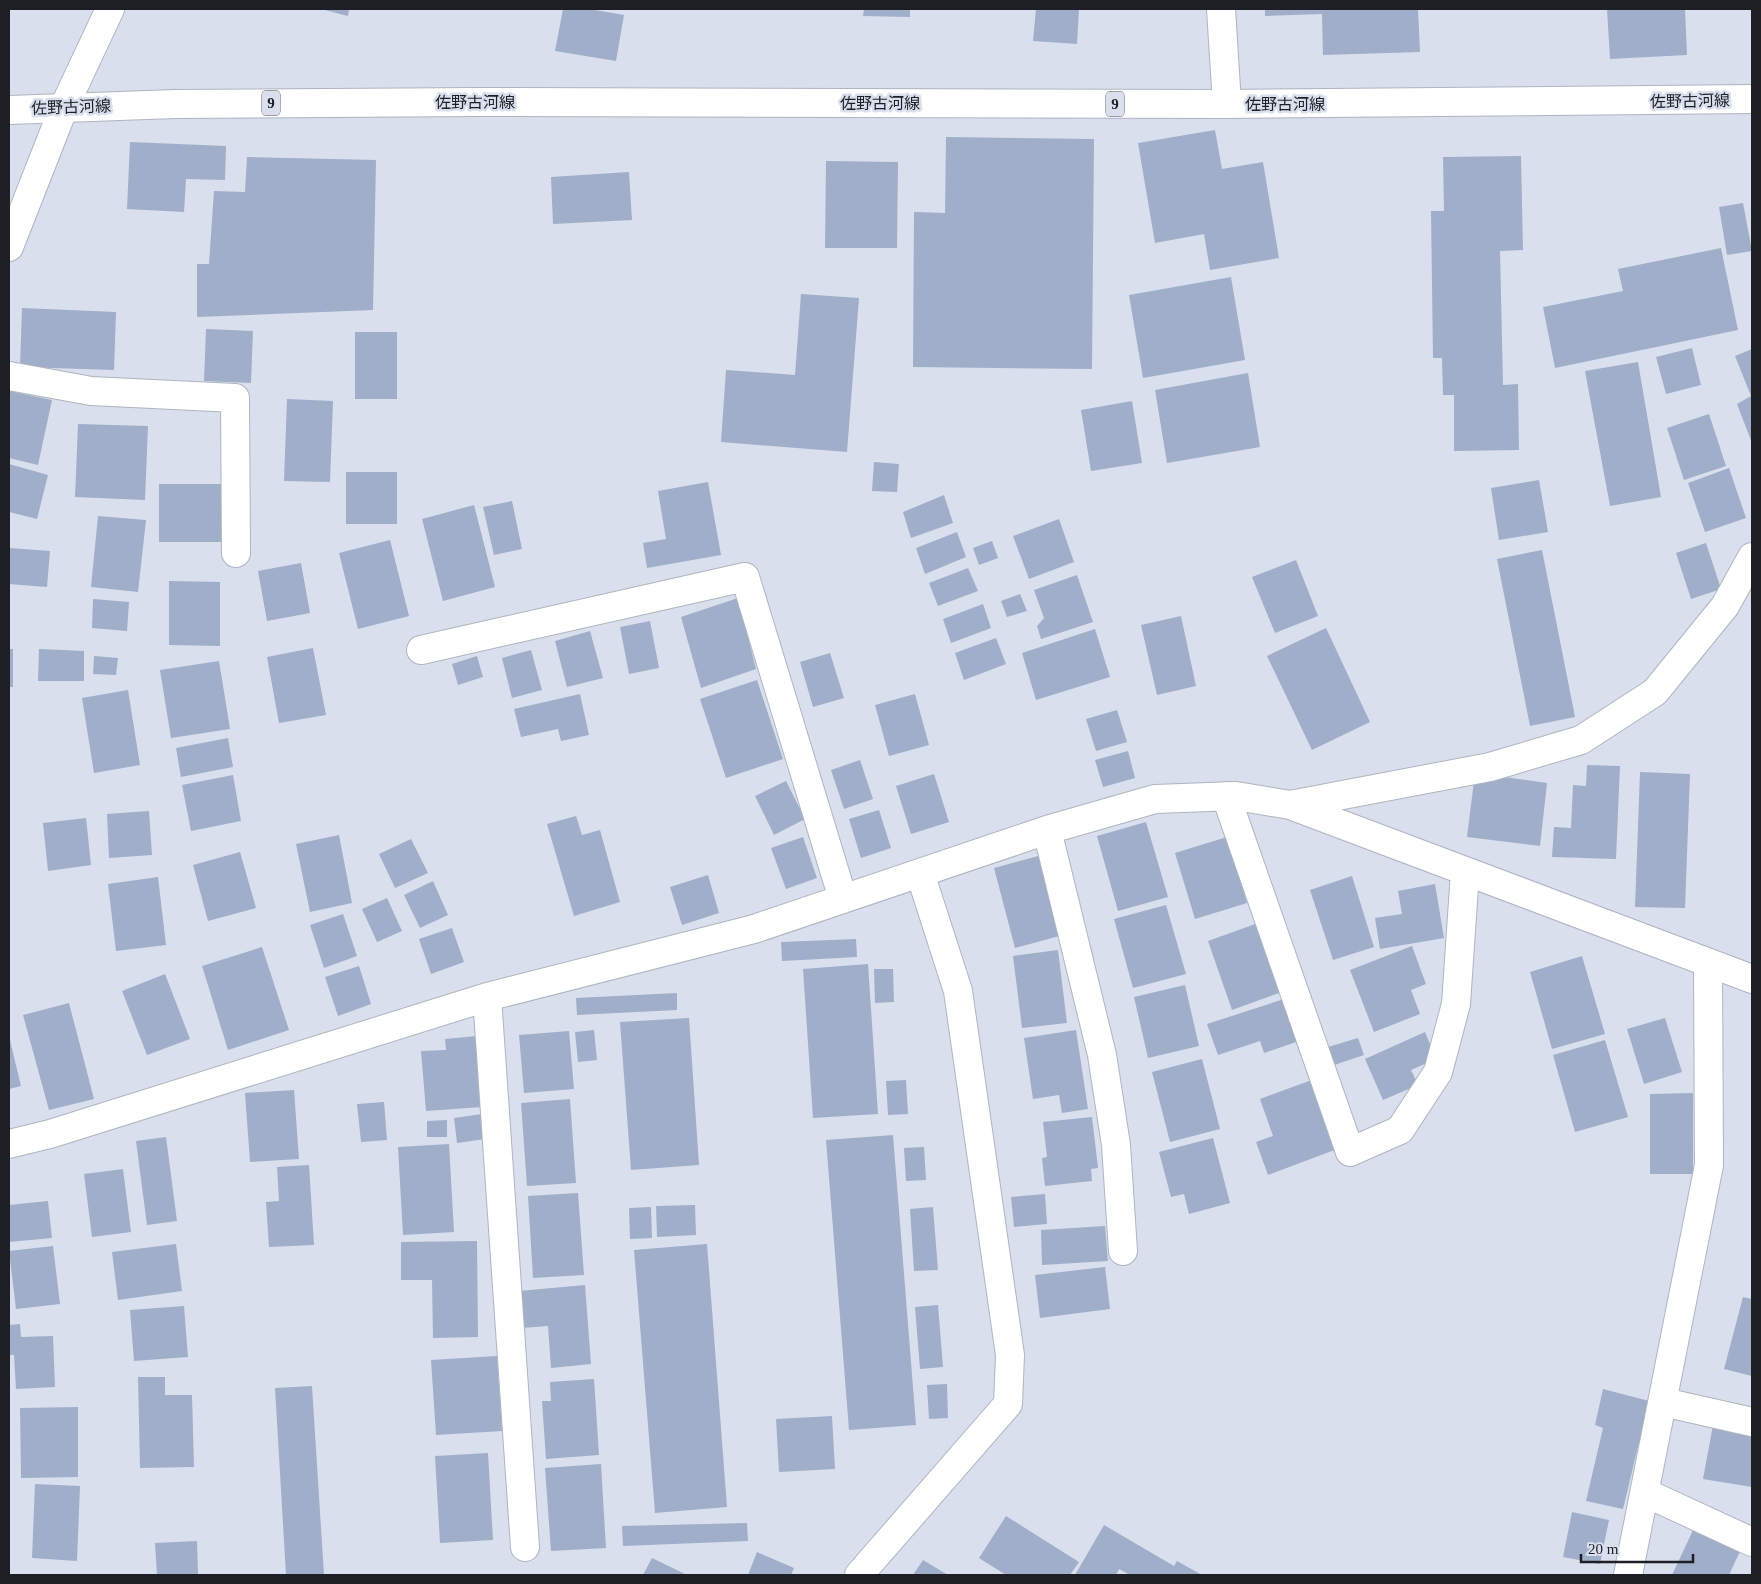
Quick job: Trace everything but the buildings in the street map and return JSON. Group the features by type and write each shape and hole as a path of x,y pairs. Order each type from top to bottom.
{"street":[{"path":"9,248 64,107 110,9"},
{"path":"1221,9 1227,104"},
{"name":"佐野古河線","path":"9,110 175,104 477,102 1227,104 1752,99"},
{"path":"9,376 91,391 235,398 236,553"},
{"path":"1290,805 1490,767 1581,740 1655,692 1725,606 1752,557"},
{"path":"420,650 745,577 843,899"},
{"path":"1226,796 1350,1152 1400,1130 1438,1072 1456,1004 1465,872"},
{"path":"9,1144 59,1131 487,997 754,929 1047,830 1155,799 1236,796 1290,805 1752,979"},
{"path":"1047,830 1102,1055 1116,1145 1122,1251"},
{"path":"859,1575 1008,1404 1010,1355 958,991 920,873"},
{"path":"1628,1575 1646,1493 1709,1165 1708,963"},
{"path":"487,997 525,1547"},
{"path":"1663,1402 1752,1422"},
{"path":"1646,1493 1752,1542"}]}
